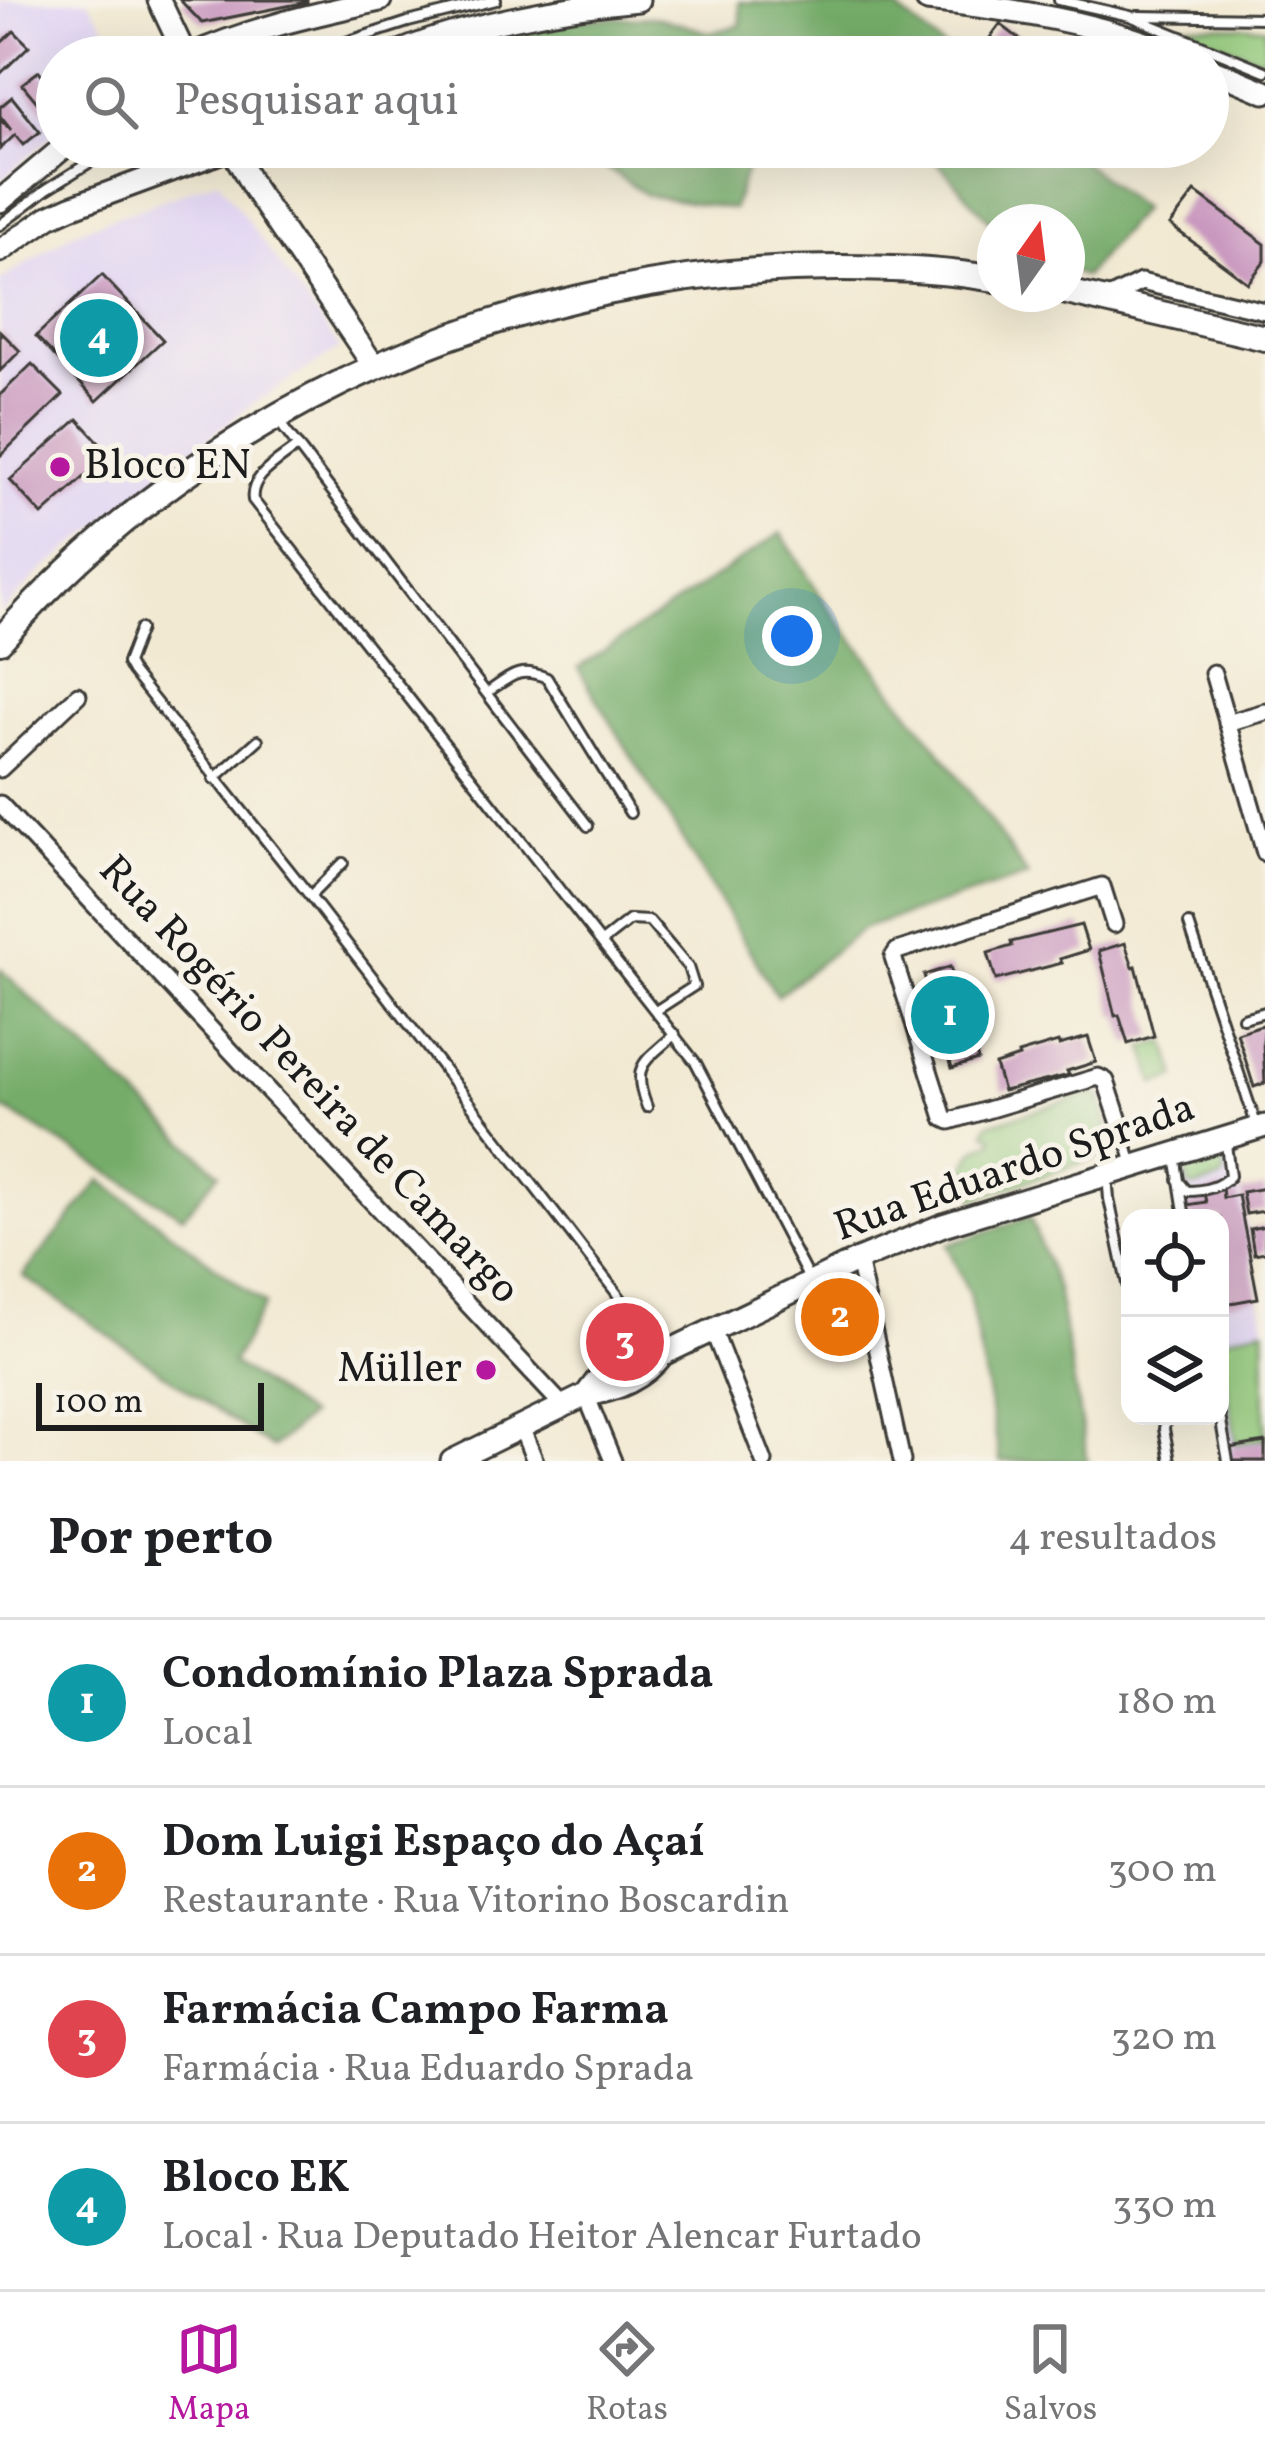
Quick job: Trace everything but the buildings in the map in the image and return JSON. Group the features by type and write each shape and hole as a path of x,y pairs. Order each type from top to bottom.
{"main road":[{"path":"0,641 41,596 118,527 239,438 374,366 447,338 584,296 718,272 864,268 977,277"},
{"path":"1085,296 1265,338"}],"street":[{"path":"159,0 177,36"},
{"path":"235,36 380,0"},
{"path":"448,36 572,8 638,0"},
{"path":"927,0 1066,21 1125,36"},
{"path":"1229,77 1265,92"},
{"path":"0,201 39,168"},
{"path":"0,251 49,217 177,168"},
{"path":"243,168 374,366"},
{"path":"1104,301 1141,282 1265,311"},
{"path":"1213,673 1265,853"},
{"path":"0,769 79,694"},
{"path":"1227,723 1265,712"},
{"name":"Rua Rogério Pereira de Camargo","path":"0,804 563,1406"},
{"path":"1114,924 1102,886 897,951 893,957 944,1118 950,1121 1098,1077 1106,1081 1120,1124"},
{"name":"Rua Eduardo Sprada","path":"452,1461 586,1395 606,1393 651,1370 663,1354 858,1260 943,1225 1261,1127"},
{"path":"858,1260 902,1461"},
{"path":"713,1330 764,1461"},
{"path":"586,1395 613,1461"},
{"path":"521,1426 535,1461"}],"lane":[{"path":"365,36 496,0"},
{"path":"1059,0 1130,16 1178,36"},
{"path":"1130,16 1265,18"},
{"path":"1229,57 1265,72"},
{"path":"1237,80 1265,72"},
{"path":"0,225 80,168"},
{"path":"275,416 588,826"},
{"path":"298,446 254,482 253,500 696,1063 811,1282"},
{"path":"140,629 127,663 663,1354"},
{"path":"488,692 515,673 531,671 547,678 630,813"},
{"path":"214,778 258,740"},
{"path":"310,896 343,863"},
{"path":"602,943 631,920 649,921 688,967 694,986 657,1010"},
{"path":"1189,924 1261,1127"},
{"path":"1243,1018 1265,1012"},
{"path":"647,1107 639,1087 642,1065 675,1034"},
{"path":"1120,1124 1134,1166"},
{"path":"1178,1180 1187,1191 1223,1184 1230,1176 1224,1138"},
{"path":"1175,1153 1183,1209"},
{"path":"1107,1174 1121,1256"},
{"path":"1165,1425 1170,1461"},
{"path":"1222,1425 1228,1461"}],"shaded area":[{"path":"0,0 88,0 111,36 36,36 36,149 0,181"},
{"path":"218,180 340,348 240,413 39,574 0,614 0,281 76,231"},
{"path":"1233,1150 1265,1331 1265,1461 1223,1461 1217,1425 1229,1425 1229,1209 1178,1209 1171,1167"}],"green space":[{"path":"739,2 897,9 930,36 517,36 576,19 657,17 711,33 741,25"},
{"path":"1166,24 1265,27 1265,60 1229,47 1229,36 1199,36"},
{"path":"607,168 746,168 733,209 646,195"},
{"path":"943,168 1091,168 1141,209 1085,276 1085,204 977,207"},
{"path":"781,533 826,604 949,763 1028,876 864,928 777,996 578,668"},
{"path":"0,969 219,1173 183,1216 6,1110 0,1111"},
{"path":"1166,1041 1177,1077 1155,1084 1144,1047"},
{"path":"1099,1092 1110,1135 1099,1141 1099,1157 975,1199 966,1173 976,1150 993,1142 993,1136 985,1133 988,1124"},
{"path":"1222,1157 1225,1175 1220,1180 1189,1187 1183,1168"},
{"path":"101,1180 265,1304 232,1363 309,1416 272,1448 23,1276"},
{"path":"1030,1217 1057,1289 1088,1461 1000,1461 969,1294 947,1245"},
{"path":"1264,1328 1265,1439 1236,1444 1229,1398 1229,1337"}],"place":[{"name":"Bloco EK","path":"99,338"},
{"name":"Bloco EN","path":"60,467"},
{"name":"Condomínio Plaza Sprada","path":"950,1015"},
{"name":"Dom Luigi Espaço do Açaí","path":"840,1317"},
{"name":"Farmácia Campo Farma","path":"625,1342"},
{"name":"Müller","path":"486,1370"}]}
